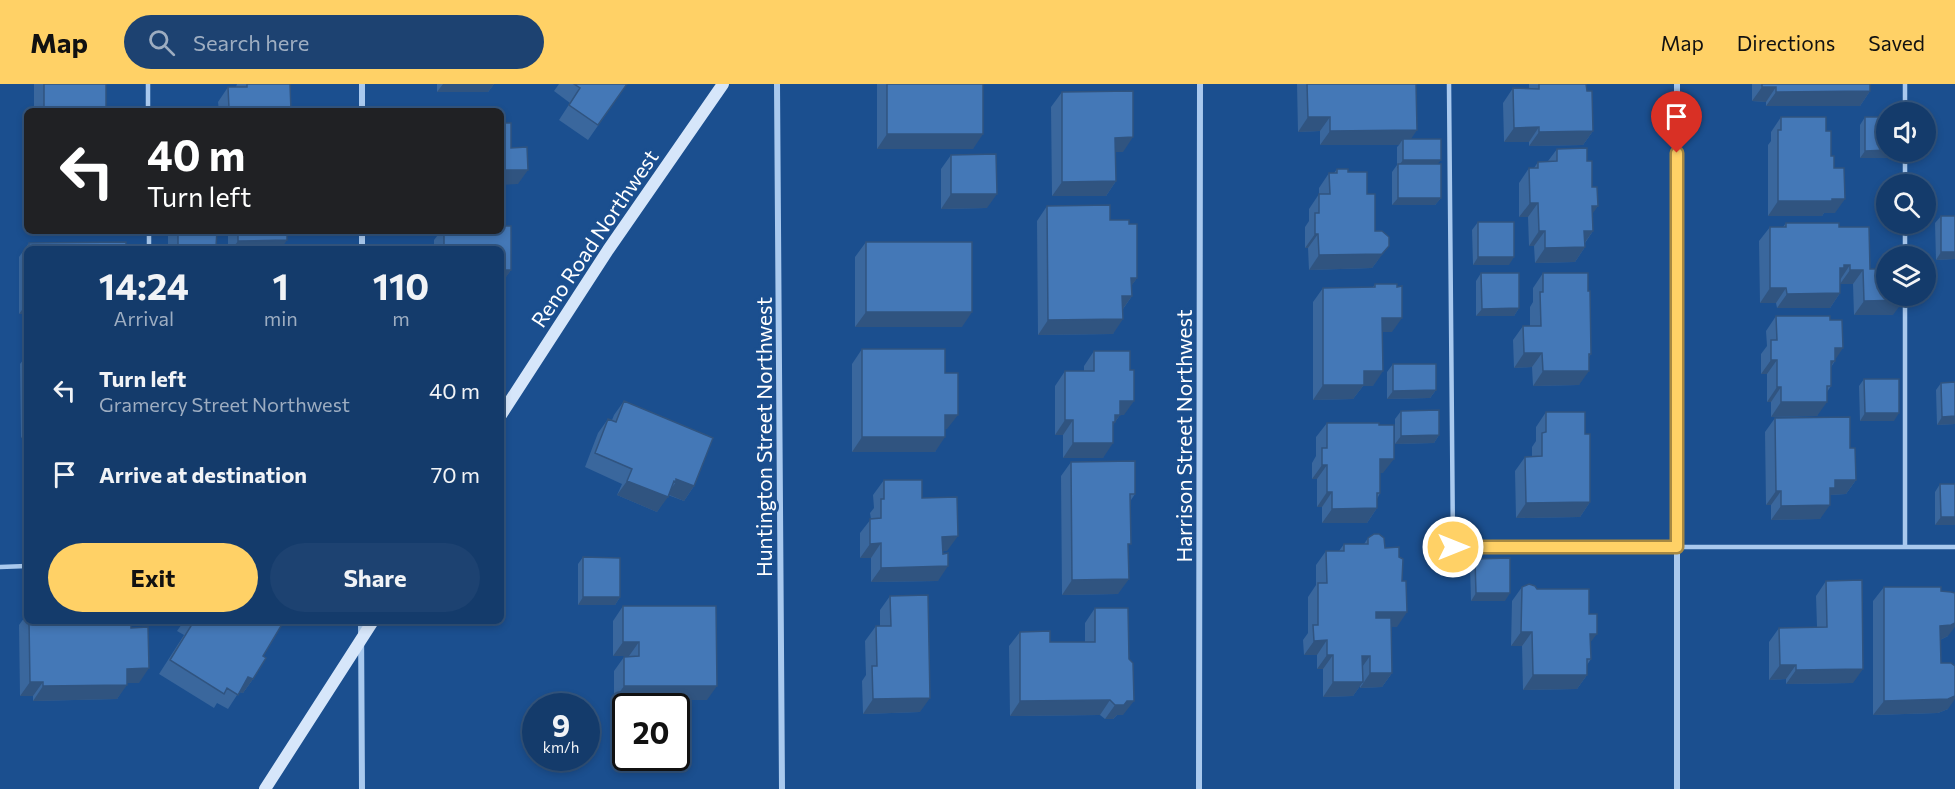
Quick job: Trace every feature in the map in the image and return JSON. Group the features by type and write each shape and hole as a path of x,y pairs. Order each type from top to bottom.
{"main road":[{"name":"Reno Road Northwest","path":"504,410 608,250 723,84"},
{"path":"265,789 371,624"}],"street":[{"path":"362,84 362,108"},
{"name":"Huntington Street Northwest","path":"777,84 782,789"},
{"name":"Harrison Street Northwest","path":"1199,789 1200,84"},
{"path":"1677,84 1677,789"},
{"path":"361,624 362,789"}],"lane":[{"path":"148,84 148,108"},
{"path":"1449,84 1453,547 1955,547"},
{"path":"1905,84 1905,102"},
{"path":"1905,306 1905,547"},
{"path":"0,567 24,566"}],"building":[{"path":"44,84 106,84 106,108 44,108"},
{"path":"247,84 290,84 291,108 229,108 228,87 247,87"},
{"path":"574,84 627,84 598,125 569,105 580,88"},
{"path":"887,84 983,84 983,134 887,134"},
{"path":"1307,84 1416,84 1417,130 1330,131 1330,117 1308,117"},
{"path":"1539,84 1586,84 1587,91 1592,91 1593,131 1539,132 1539,127 1514,128 1513,88 1539,89"},
{"path":"1762,84 1870,84 1870,91 1776,92 1776,87 1762,87"},
{"path":"1133,91 1133,137 1115,138 1116,181 1062,182 1062,92"},
{"path":"1781,117 1826,117 1826,131 1831,131 1831,156 1834,156 1834,168 1844,168 1845,199 1778,201 1778,130 1781,130"},
{"path":"1865,117 1876,117 1876,150 1865,151"},
{"path":"504,123 511,123 511,148 527,147 528,170 505,170 505,194"},
{"path":"1403,139 1441,139 1441,160 1403,160"},
{"path":"1587,148 1587,161 1592,161 1592,187 1597,187 1598,206 1592,206 1593,231 1584,231 1585,247 1545,248 1545,231 1539,231 1538,203 1530,203 1529,168 1538,168 1538,162 1557,161 1557,149"},
{"path":"996,154 997,194 951,194 951,155"},
{"path":"1398,164 1441,164 1441,198 1398,198"},
{"path":"1337,169 1348,169 1348,172 1367,172 1367,194 1375,194 1375,231 1382,231 1389,237 1389,246 1382,254 1319,255 1318,234 1315,234 1315,213 1319,213 1319,194 1330,194 1329,173 1337,173"},
{"path":"1110,205 1110,220 1129,220 1129,224 1137,224 1137,278 1131,278 1132,296 1122,296 1123,319 1048,320 1047,206"},
{"path":"1941,216 1955,216 1955,252 1941,252"},
{"path":"1478,222 1514,222 1514,257 1478,257"},
{"path":"1786,223 1839,223 1839,227 1869,227 1870,269 1876,269 1876,301 1864,301 1863,270 1850,270 1850,265 1840,268 1840,293 1787,294 1786,288 1770,288 1770,227 1786,227"},
{"path":"504,226 511,226 511,270 504,270 504,246 444,246 444,234 504,234"},
{"path":"178,234 217,234 216,246 178,246"},
{"path":"238,234 287,234 287,240 238,241"},
{"path":"126,242 126,246 29,246 29,243"},
{"path":"866,242 972,242 972,312 866,312"},
{"path":"1481,273 1519,273 1519,308 1482,309"},
{"path":"1543,273 1588,273 1591,354 1589,354 1589,371 1543,371 1542,353 1524,353 1523,326 1541,326 1540,292 1543,292"},
{"path":"1375,284 1402,286 1402,318 1382,318 1383,371 1364,371 1364,385 1323,385 1323,288 1375,287"},
{"path":"1776,316 1830,316 1830,320 1842,320 1843,348 1835,348 1835,361 1831,361 1831,386 1827,386 1827,402 1781,402 1781,387 1777,387 1777,360 1771,360 1771,340 1777,340"},
{"path":"862,349 945,349 945,373 958,373 958,415 945,415 945,437 862,437"},
{"path":"1094,351 1130,351 1130,370 1134,370 1134,401 1120,401 1120,415 1115,415 1115,422 1113,422 1113,443 1073,443 1073,420 1065,420 1065,371 1094,371"},
{"path":"1393,364 1436,364 1436,390 1393,391"},
{"path":"1864,379 1899,379 1899,413 1865,413"},
{"path":"1955,382 1955,416 1942,417 1941,383"},
{"path":"624,401 713,438 694,486 676,479 668,497 627,481 632,469 595,453 608,419 616,422"},
{"path":"1439,410 1439,435 1401,436 1401,411"},
{"path":"1546,412 1585,412 1585,434 1590,434 1590,502 1526,503 1525,457 1542,456 1542,433 1546,432"},
{"path":"1850,417 1850,448 1855,448 1856,480 1835,480 1835,488 1830,488 1830,505 1781,506 1781,491 1776,491 1775,418"},
{"path":"1327,423 1394,425 1394,459 1380,459 1380,493 1377,493 1377,508 1332,509 1332,492 1327,492 1327,465 1322,465 1322,448 1327,448"},
{"path":"1135,461 1135,494 1130,494 1129,579 1072,580 1071,462"},
{"path":"884,480 922,480 922,498 957,497 958,536 942,537 943,554 948,553 948,566 881,568 881,543 870,544 870,519 881,518"},
{"path":"1940,484 1955,484 1955,517 1941,517"},
{"path":"1379,534 1384,538 1385,548 1399,547 1399,557 1403,559 1402,581 1406,581 1407,612 1376,612 1376,618 1391,618 1392,673 1370,673 1370,656 1362,656 1363,682 1333,682 1333,655 1327,655 1327,640 1314,641 1313,625 1318,625 1318,583 1327,583 1326,551 1344,551 1344,544 1368,544 1368,538"},
{"path":"583,557 620,558 620,597 583,597"},
{"path":"1510,558 1510,593 1476,593 1475,559"},
{"path":"1862,580 1863,669 1796,670 1796,665 1780,665 1779,628 1827,627 1826,581"},
{"path":"1529,584 1537,589 1589,589 1589,614 1597,614 1597,634 1590,634 1591,659 1587,659 1587,675 1533,675 1532,632 1521,632 1522,587"},
{"path":"1884,587 1941,587 1941,591 1955,593 1955,623 1940,626 1941,663 1951,663 1955,666 1955,696 1948,699 1884,701"},
{"path":"928,595 930,698 873,699 872,666 877,666 876,626 891,626 890,596"},
{"path":"623,606 716,606 717,686 624,686 624,657 639,656 639,642 623,642"},
{"path":"1095,608 1128,608 1129,659 1133,663 1134,701 1127,701 1124,705 1115,705 1110,700 1020,701 1020,632 1050,631 1050,642 1095,642"},
{"path":"29,624 131,624 131,628 148,627 149,668 127,669 127,685 43,686 43,682 30,682"},
{"path":"192,624 282,624 263,656 266,658 253,679 248,677 238,695 227,688 224,694 170,660"}],"route":[{"path":"1453,547 1677,547 1677,153"}]}
